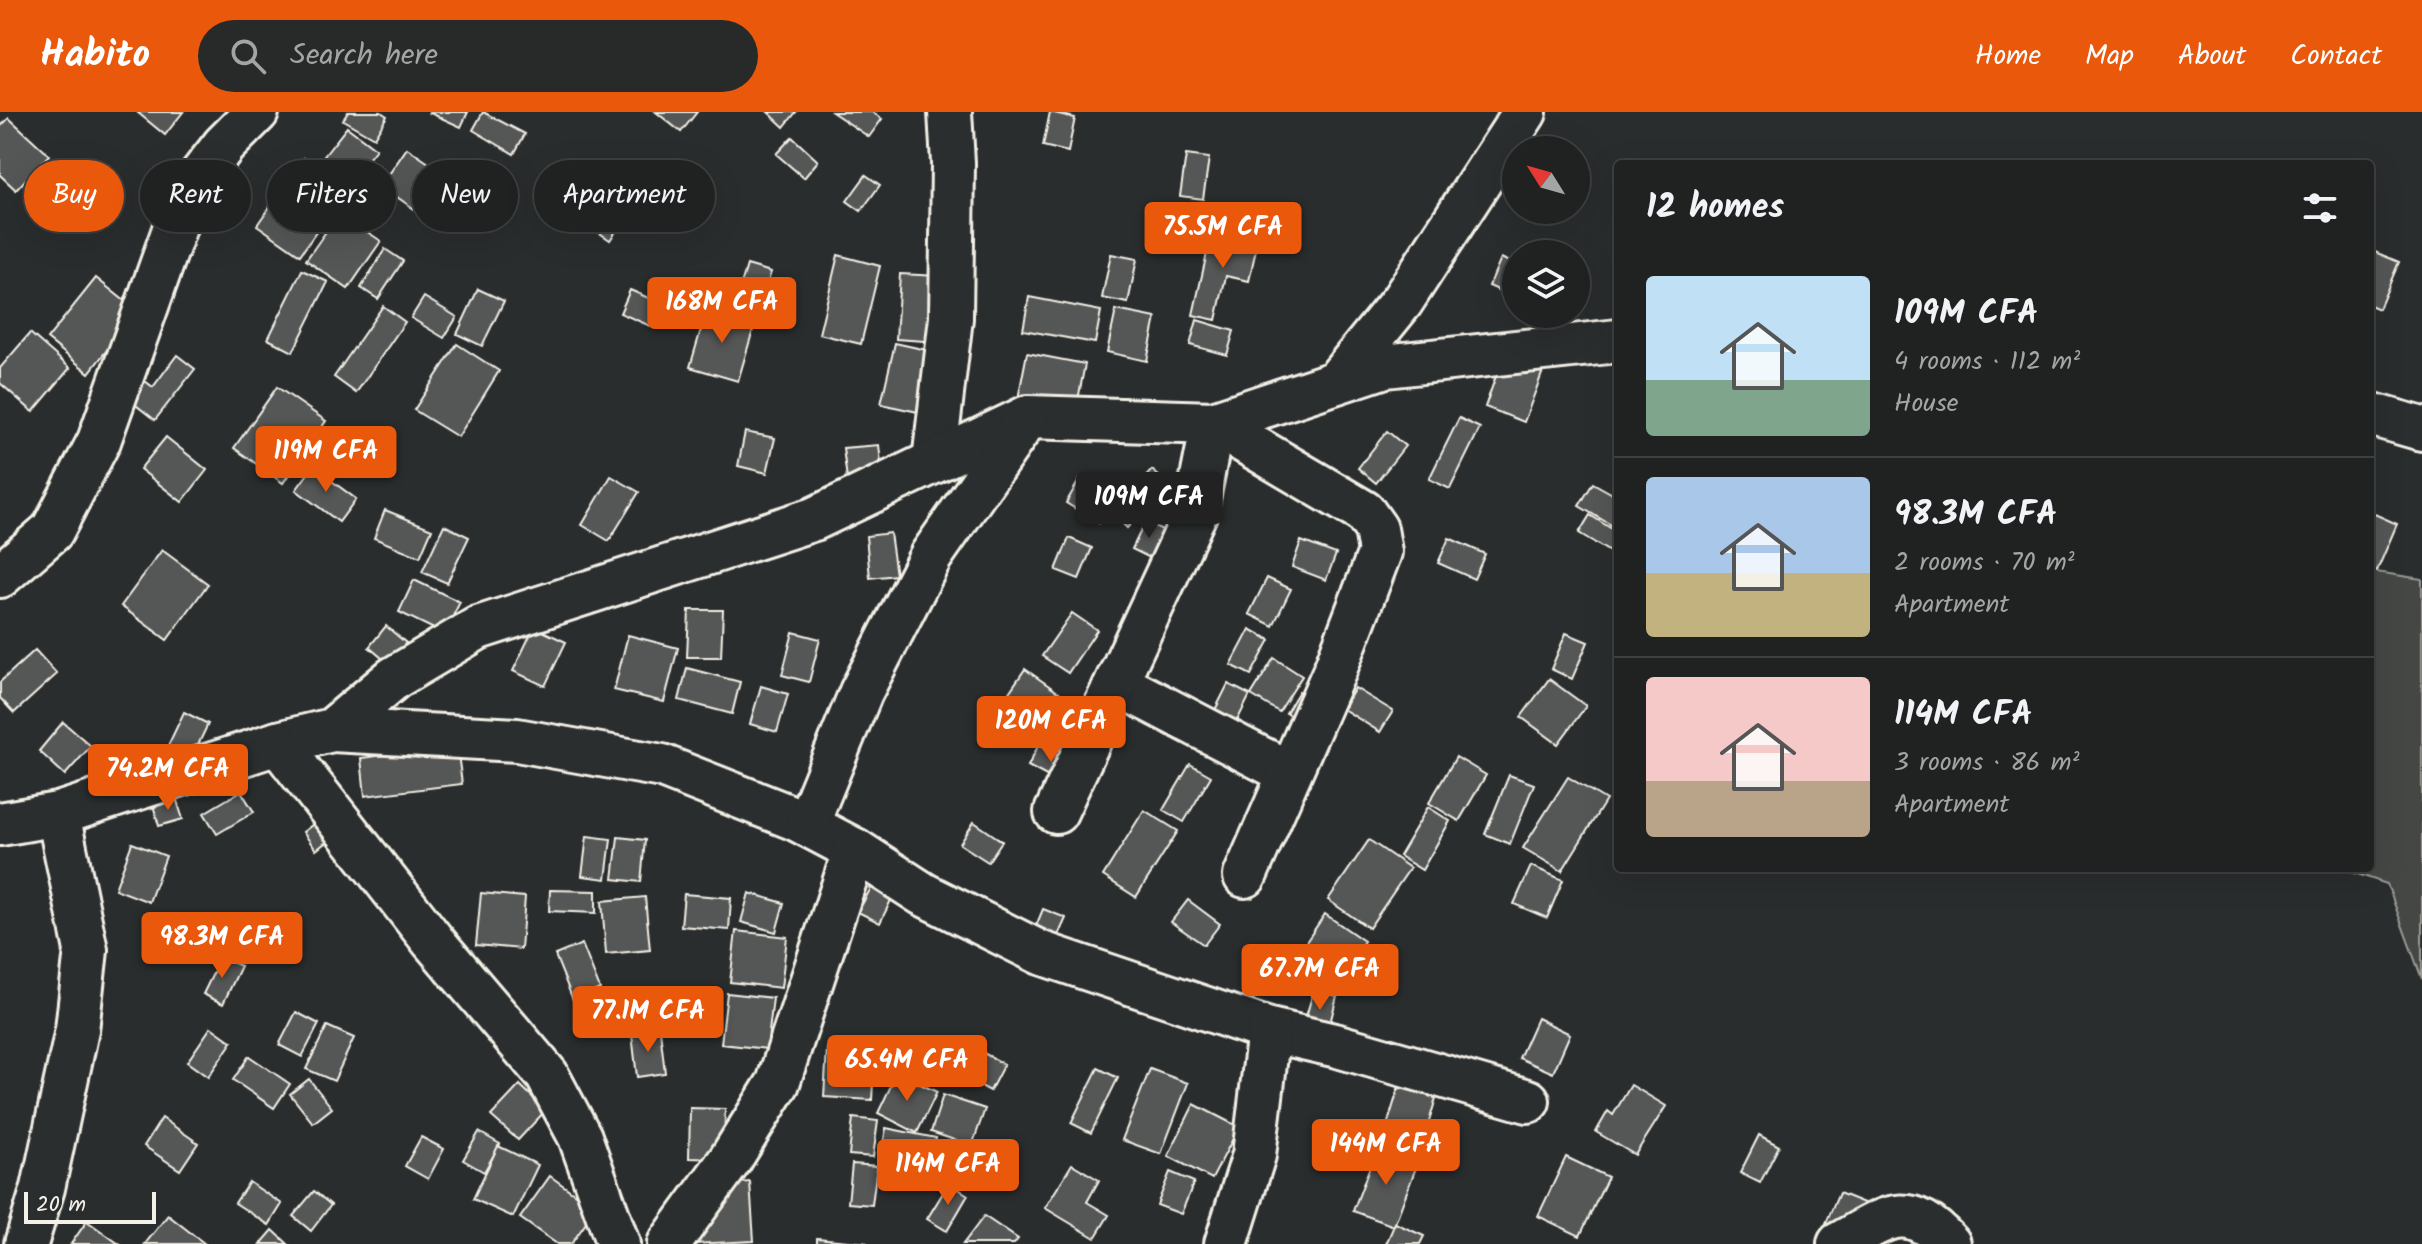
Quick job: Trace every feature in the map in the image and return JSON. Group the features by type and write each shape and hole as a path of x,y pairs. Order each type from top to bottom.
{"street":[{"path":"0,576 52,531 99,441 187,193 224,145 257,112"},
{"path":"934,461 951,318 953,163 950,112"},
{"path":"1337,381 1402,301 1525,112"},
{"path":"332,730 394,678 478,628 814,519 1028,417 1213,423 1385,366 1614,341"},
{"path":"2374,415 2422,429"},
{"path":"807,824 861,692 931,556 1028,417"},
{"path":"1056,812 1195,514 1213,423"},
{"path":"1213,423 1364,512 1376,529 1380,552 1335,670 1245,876"},
{"path":"1118,684 1289,773"},
{"path":"0,824 58,814 278,743 332,730 517,740 662,766 807,824 855,850 923,894 1041,953 1269,1030 1364,1053 1528,1101"},
{"path":"278,743 340,818 433,941 547,1075 580,1137 618,1244"},
{"path":"26,1244 43,1188 77,1030 86,950 58,814"},
{"path":"669,1244 730,1160 778,1083 855,850"},
{"path":"1226,1244 1254,1155 1269,1030"},
{"path":"1839,1244 1869,1227 1907,1214 1926,1220 1949,1244"}],"shaded area":[{"path":"2374,572 2422,579 2422,979 2387,884 2352,872 2374,872"}],"building":[{"path":"137,112 183,112 165,135"},
{"path":"348,112 381,112 387,116 374,138 343,120"},
{"path":"428,112 468,112 461,127"},
{"path":"483,112 525,134 514,154 473,130"},
{"path":"656,112 697,112 681,132"},
{"path":"768,112 796,112 784,127"},
{"path":"832,112 872,112 882,119 869,137"},
{"path":"1050,112 1075,118 1068,152 1043,146"},
{"path":"9,118 49,155 44,160 24,160 24,182 16,190 0,175 0,127"},
{"path":"347,127 376,149 367,160 321,160"},
{"path":"792,137 818,161 804,178 776,154"},
{"path":"407,148 424,160 412,160 412,207 396,196 396,164"},
{"path":"1186,155 1209,158 1203,199 1180,196"},
{"path":"866,175 880,185 861,211 847,201"},
{"path":"267,211 267,232 257,225"},
{"path":"1212,231 1258,240 1249,281 1226,276 1216,320 1193,315"},
{"path":"267,232 316,232 300,255"},
{"path":"326,232 368,232 381,241 348,289 306,260"},
{"path":"598,232 615,232 610,240"},
{"path":"385,249 403,261 378,299 361,288"},
{"path":"2374,252 2399,262 2379,309 2374,307"},
{"path":"1111,254 1137,259 1128,303 1102,298"},
{"path":"838,255 880,266 861,344 819,334"},
{"path":"1501,258 1502,292 1489,286"},
{"path":"747,265 771,272 757,317 733,310"},
{"path":"302,270 328,282 293,352 268,339"},
{"path":"900,274 958,277 954,343 896,339"},
{"path":"96,278 137,311 89,373 47,339"},
{"path":"478,289 504,301 482,346 457,334"},
{"path":"630,290 665,305 655,328 620,313"},
{"path":"424,297 457,317 444,338 411,318"},
{"path":"1029,297 1101,311 1095,343 1023,330"},
{"path":"383,306 405,322 356,393 334,377"},
{"path":"707,309 755,323 738,381 690,367"},
{"path":"1116,310 1156,318 1147,361 1107,352"},
{"path":"1197,320 1234,331 1227,355 1190,345"},
{"path":"30,333 70,368 33,412 0,383 0,368"},
{"path":"895,343 954,356 941,417 881,404"},
{"path":"457,344 499,371 458,437 414,410"},
{"path":"1507,345 1547,360 1524,422 1485,407"},
{"path":"1027,353 1085,364 1076,410 1018,399"},
{"path":"177,355 195,369 155,420 118,391 133,372 153,387"},
{"path":"277,387 326,421 283,483 234,448"},
{"path":"1459,418 1480,428 1450,489 1429,479"},
{"path":"1387,431 1405,446 1376,483 1358,468"},
{"path":"745,432 775,438 767,473 738,466"},
{"path":"166,437 207,470 182,502 140,469"},
{"path":"879,445 883,482 848,487 843,448"},
{"path":"313,467 356,499 339,522 296,490"},
{"path":"1152,470 1168,484 1127,528 1112,513"},
{"path":"611,476 639,492 609,541 582,525"},
{"path":"1080,479 1113,499 1099,523 1066,503"},
{"path":"1593,483 1614,495 1614,527 1579,506"},
{"path":"385,510 432,529 420,557 374,538"},
{"path":"2374,514 2397,524 2377,571 2374,570"},
{"path":"1590,515 1614,530 1613,554 1579,533"},
{"path":"1145,522 1165,531 1152,559 1132,549"},
{"path":"444,525 469,537 447,583 422,572"},
{"path":"890,533 896,575 870,578 866,536"},
{"path":"1069,538 1092,548 1079,579 1056,570"},
{"path":"1449,538 1485,554 1474,579 1438,563"},
{"path":"1301,541 1336,554 1326,580 1292,567"},
{"path":"162,550 208,584 167,640 121,606"},
{"path":"1267,578 1291,589 1273,626 1249,614"},
{"path":"414,580 460,602 444,634 399,612"},
{"path":"689,610 723,610 721,657 687,657"},
{"path":"1072,613 1097,630 1068,673 1042,656"},
{"path":"386,626 406,643 389,664 369,647"},
{"path":"534,627 566,642 545,686 513,671"},
{"path":"1250,629 1270,640 1251,675 1231,665"},
{"path":"793,632 820,639 809,682 782,675"},
{"path":"1566,633 1588,642 1572,679 1551,669"},
{"path":"628,635 678,648 664,702 614,690"},
{"path":"35,650 57,674 14,713 0,698 0,682"},
{"path":"1274,658 1302,676 1279,712 1251,695"},
{"path":"687,668 740,682 732,714 679,700"},
{"path":"1025,669 1059,693 1027,739 993,716"},
{"path":"1549,679 1586,706 1558,744 1521,717"},
{"path":"1228,684 1250,695 1232,731 1210,720"},
{"path":"761,686 788,694 777,732 750,724"},
{"path":"1355,688 1393,711 1380,732 1343,709"},
{"path":"1299,691 1322,704 1309,726 1286,713"},
{"path":"184,712 208,724 188,766 164,754"},
{"path":"63,722 91,746 65,775 39,751"},
{"path":"1039,744 1074,763 1063,785 1028,766"},
{"path":"457,746 462,784 365,796 361,758"},
{"path":"1456,757 1486,775 1459,821 1429,803"},
{"path":"1190,764 1211,776 1184,822 1163,810"},
{"path":"1509,775 1534,784 1510,844 1485,834"},
{"path":"1568,777 1606,800 1562,871 1523,848"},
{"path":"241,791 254,812 217,834 204,813"},
{"path":"176,798 183,819 159,826 153,805"},
{"path":"1428,807 1450,821 1422,870 1399,856"},
{"path":"333,809 347,826 316,850 303,832"},
{"path":"1144,810 1178,831 1136,897 1103,876"},
{"path":"974,822 1002,841 988,862 960,844"},
{"path":"587,836 611,839 606,879 582,876"},
{"path":"618,837 645,840 641,882 613,879"},
{"path":"1369,840 1410,868 1369,928 1328,900"},
{"path":"132,843 166,856 149,902 115,889"},
{"path":"1531,866 1563,880 1547,918 1514,904"},
{"path":"873,884 894,894 880,923 858,912"},
{"path":"550,890 596,891 596,913 549,911"},
{"path":"481,893 525,897 521,949 476,945"},
{"path":"749,893 784,903 776,932 741,922"},
{"path":"684,894 731,898 729,930 681,926"},
{"path":"645,897 650,950 606,954 602,901"},
{"path":"1188,900 1220,924 1204,945 1171,922"},
{"path":"1043,909 1066,918 1051,952 1029,943"},
{"path":"1325,914 1364,941 1335,984 1296,957"},
{"path":"736,931 787,937 781,988 730,982"},
{"path":"582,944 600,989 573,1000 555,955"},
{"path":"221,957 241,966 223,1004 203,994"},
{"path":"1314,989 1337,996 1327,1035 1303,1027"},
{"path":"727,993 773,998 767,1049 721,1044"},
{"path":"296,1012 319,1024 302,1057 279,1045"},
{"path":"1537,1018 1570,1034 1553,1073 1519,1058"},
{"path":"327,1026 354,1038 334,1081 306,1069"},
{"path":"211,1027 232,1042 208,1077 187,1062"},
{"path":"660,1030 665,1073 637,1077 632,1034"},
{"path":"963,1042 1004,1064 990,1091 949,1069"},
{"path":"827,1048 875,1049 872,1100 824,1097"},
{"path":"249,1056 290,1084 274,1108 233,1080"},
{"path":"1098,1068 1118,1078 1091,1133 1071,1123"},
{"path":"1150,1069 1188,1083 1161,1154 1122,1140"},
{"path":"897,1073 937,1092 917,1133 878,1113"},
{"path":"309,1079 332,1108 313,1123 290,1094"},
{"path":"1401,1080 1438,1091 1420,1153 1382,1142"},
{"path":"520,1085 546,1110 518,1140 491,1116"},
{"path":"1631,1085 1666,1106 1635,1155 1596,1132 1608,1111 1613,1115"},
{"path":"943,1095 985,1109 972,1146 931,1132"},
{"path":"1194,1104 1239,1127 1212,1179 1168,1156"},
{"path":"690,1108 725,1109 724,1159 689,1158"},
{"path":"162,1118 198,1143 180,1170 144,1146"},
{"path":"853,1118 878,1121 873,1157 849,1155"},
{"path":"886,1128 936,1138 930,1165 881,1156"},
{"path":"479,1132 500,1144 484,1172 463,1160"},
{"path":"1759,1135 1779,1146 1760,1183 1740,1173"},
{"path":"421,1137 444,1149 428,1179 405,1166"},
{"path":"498,1146 538,1165 513,1217 473,1199"},
{"path":"1377,1148 1418,1162 1394,1226 1353,1211"},
{"path":"1566,1157 1608,1177 1580,1236 1538,1216"},
{"path":"852,1164 877,1166 872,1205 848,1203"},
{"path":"1072,1164 1099,1180 1087,1202 1109,1215 1095,1238 1045,1208"},
{"path":"1170,1172 1194,1182 1181,1214 1157,1205"},
{"path":"550,1176 596,1209 571,1244 557,1244 520,1218"},
{"path":"249,1182 282,1204 269,1225 235,1203"},
{"path":"750,1182 754,1241 693,1244 689,1187"},
{"path":"949,1183 968,1195 947,1231 927,1219"},
{"path":"314,1191 331,1205 311,1231 293,1216"},
{"path":"1839,1193 1864,1203 1845,1244 1817,1244"},
{"path":"168,1215 205,1244 145,1244"},
{"path":"984,1216 1018,1239 1014,1244 963,1244"},
{"path":"87,1221 119,1244 71,1244"},
{"path":"1395,1223 1424,1236 1420,1244 1386,1244"},
{"path":"273,1230 288,1244 261,1244"},
{"path":"817,1238 868,1243 817,1244"}]}
